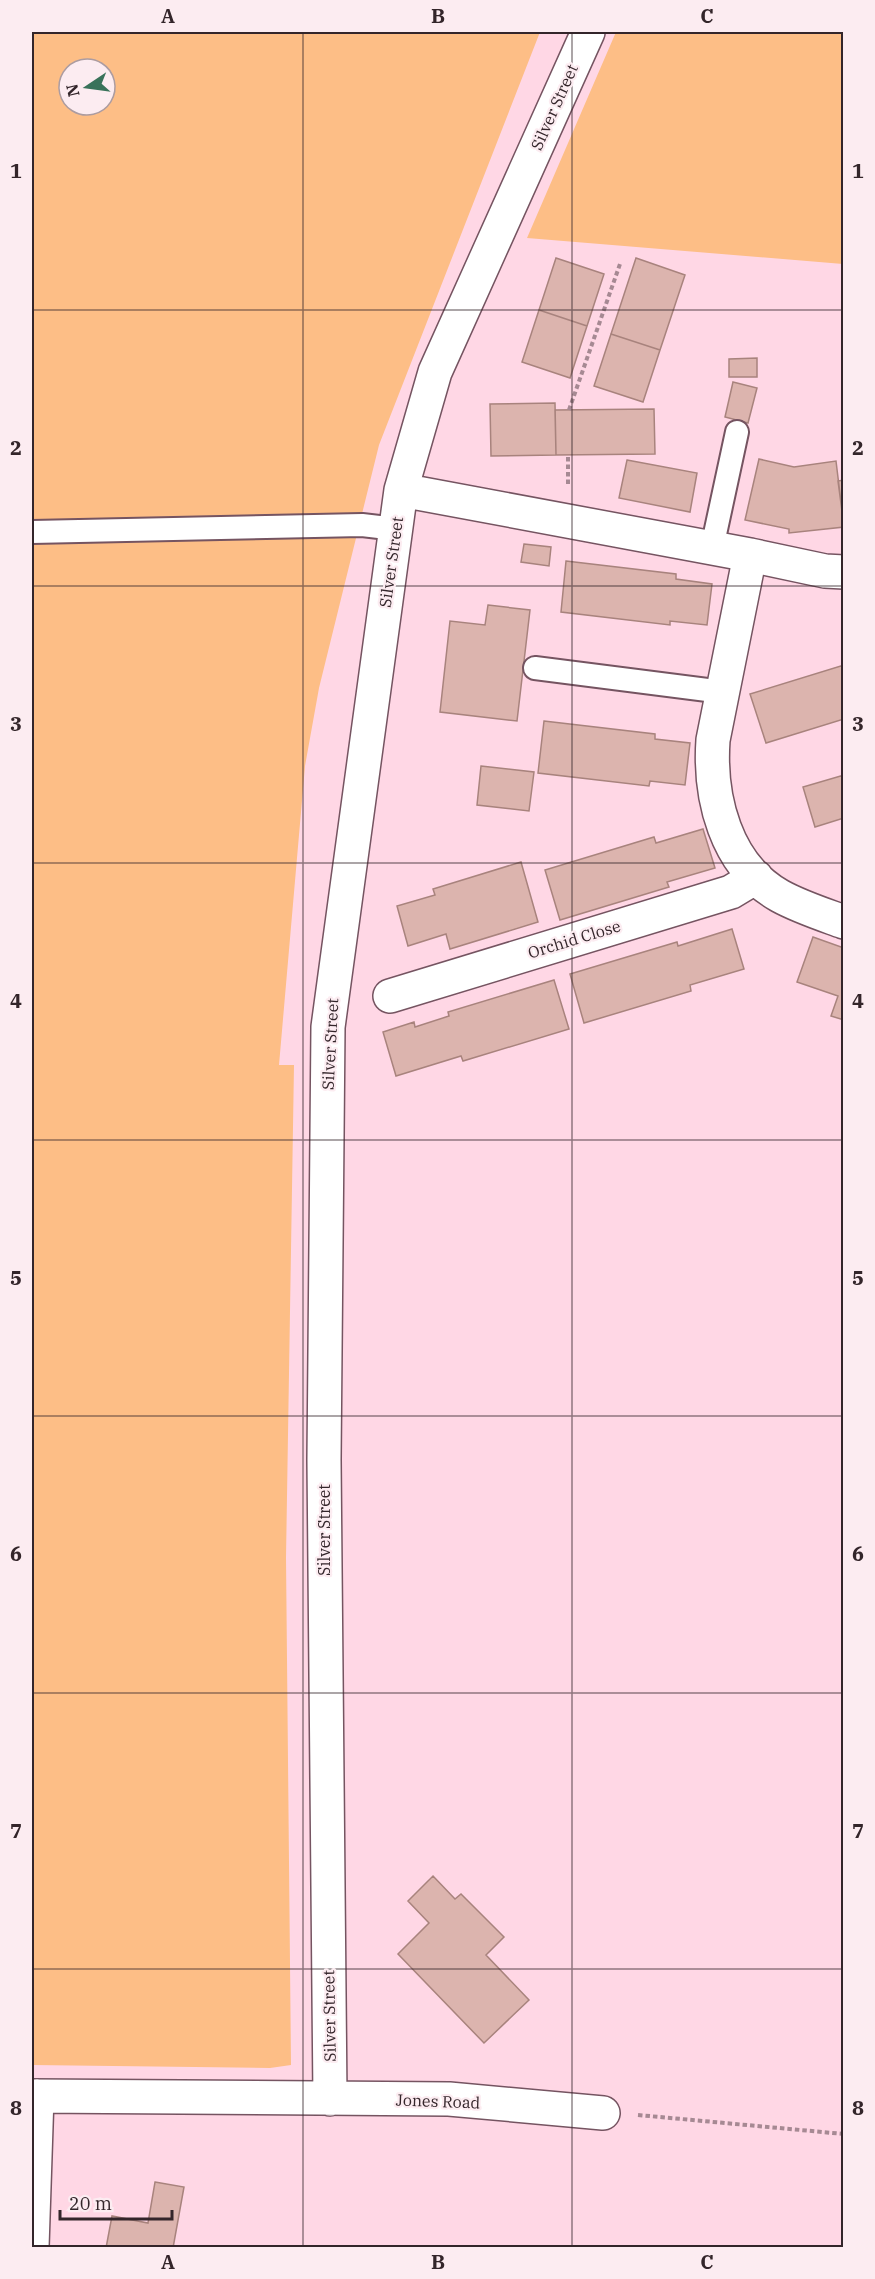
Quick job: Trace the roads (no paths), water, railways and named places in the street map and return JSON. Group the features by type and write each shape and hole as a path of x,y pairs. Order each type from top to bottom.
{"street":[{"name":"Silver Street","path":"330,2099 324,1484 328,1028 401,490 435,372 588,32"},
{"path":"401,490 825,571 843,572"},
{"path":"750,555 713,740 711,766 713,790 719,816 741,859 777,895 806,909 843,922"},
{"name":"Orchid Close","path":"390,996 731,891 756,876"},
{"path":"32,2247 34,2096"},
{"name":"Jones Road","path":"34,2096 449,2099 603,2113"}],"lane":[{"path":"712,548 737,432"},
{"path":"32,532 362,525 396,529"},
{"path":"535,668 723,692"}]}
